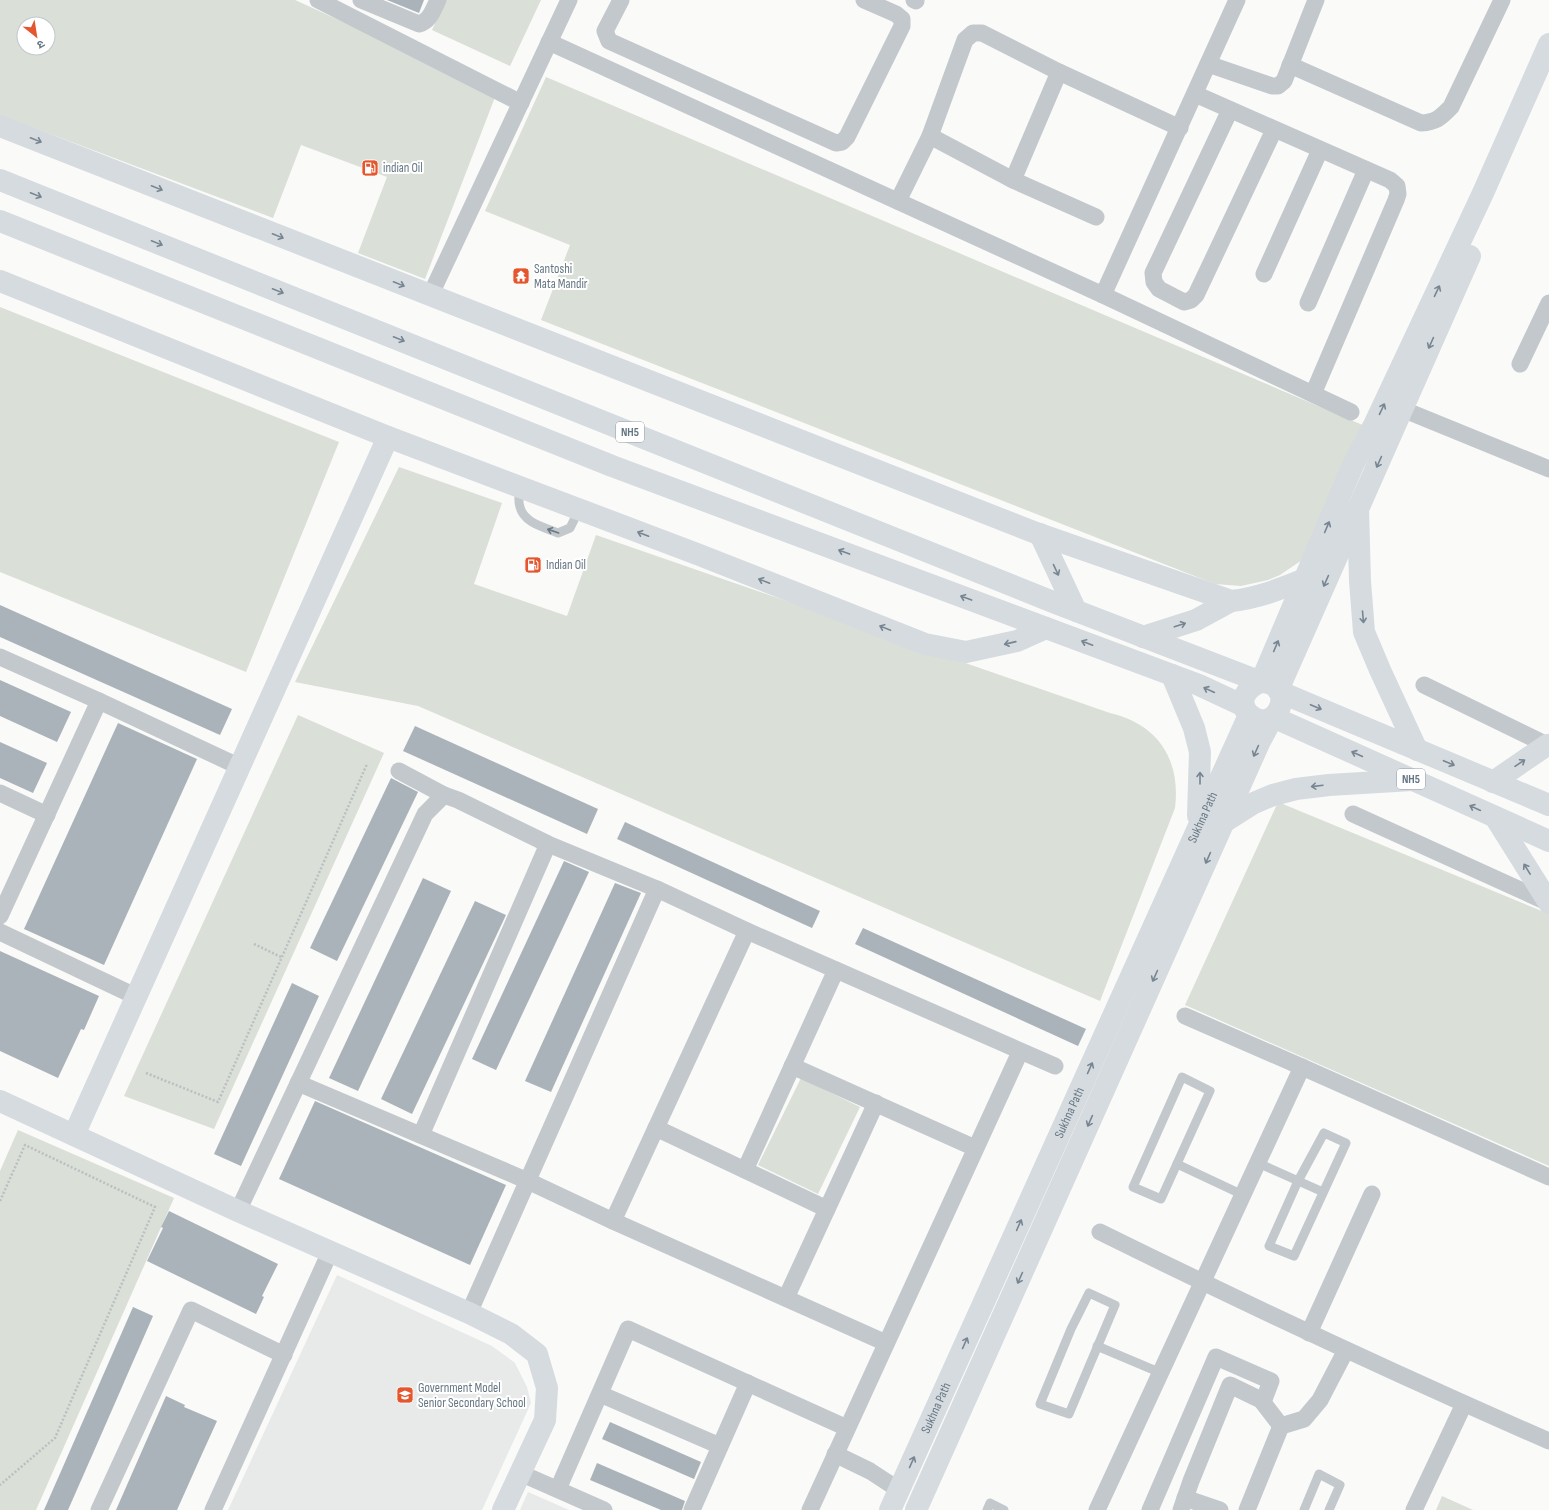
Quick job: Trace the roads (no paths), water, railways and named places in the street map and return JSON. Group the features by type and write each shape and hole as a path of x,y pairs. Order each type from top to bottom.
{"main road":[{"path":"1273,688 1305,579 1353,465 1375,423 1483,193 1549,44"},
{"path":"1273,688 1358,508 1549,77"},
{"path":"0,126 430,296 1040,534 1232,601"},
{"name":"NH5","path":"0,180 1076,611 1273,688 1549,805"},
{"name":"NH5","path":"0,221 612,466 1199,685 1247,710 1256,719 1265,720 1274,717 1495,818 1549,841"},
{"path":"0,281 388,437 697,554 925,644 966,652 1017,641 1046,628"},
{"path":"74,1135 388,437"},
{"path":"1358,508 1360,581 1364,632 1417,750"},
{"path":"1040,534 1076,611"},
{"path":"1143,637 1196,620 1232,601 1252,598 1305,579"},
{"path":"1172,675 1194,728 1200,752 1200,788 1197,831"},
{"path":"1247,710 1244,698 1247,690 1253,685 1273,688 1282,701 1280,710 1274,717"},
{"name":"Sukhna Path","path":"890,1510 1197,831 1247,710"},
{"name":"Sukhna Path","path":"916,1510 1260,741 1274,717"},
{"path":"1493,782 1548,746"},
{"path":"1224,822 1254,803 1273,795 1296,789 1336,784 1412,780"},
{"path":"1495,818 1548,902"},
{"path":"0,1101 238,1211 469,1313 511,1334 537,1354 547,1388 545,1420 503,1510"}],"street":[{"path":"318,0 521,103"},
{"path":"361,0 419,24 425,22 430,16 438,0"},
{"path":"430,296 569,0"},
{"path":"621,0 605,32 609,41 836,143 842,142 847,138 902,26 902,19 896,14 864,0"},
{"path":"1103,295 1237,0"},
{"path":"1208,64 1272,86 1278,86 1284,81 1316,0"},
{"path":"1290,65 1421,123 1432,122 1441,118 1451,107 1502,0"},
{"path":"898,202 930,136 965,40 973,33 982,33 1059,72 1180,128"},
{"path":"549,42 1103,295 1351,412"},
{"path":"1013,180 1059,72"},
{"path":"1195,94 1390,180 1397,186 1398,194 1313,394"},
{"path":"1230,110 1152,273 1154,282 1159,289 1184,302 1191,300 1196,295 1274,130"},
{"path":"930,136 1013,180 1096,217"},
{"path":"1264,274 1320,150"},
{"path":"1308,303 1366,170"},
{"path":"1520,364 1549,303"},
{"path":"1402,409 1549,470"},
{"path":"0,658 100,701 240,767"},
{"path":"1424,685 1548,746"},
{"path":"0,916 100,701"},
{"path":"399,771 444,795 458,800 548,844 657,889 747,931 1020,1052 1055,1066"},
{"path":"0,793 47,815"},
{"path":"238,1211 424,814 444,795"},
{"path":"1354,814 1548,902"},
{"path":"421,1136 548,844"},
{"path":"469,1313 657,889"},
{"path":"613,1221 747,931"},
{"path":"0,932 137,997"},
{"path":"745,1170 836,970"},
{"path":"1185,1016 1549,1177"},
{"path":"810,1510 1020,1052"},
{"path":"792,1066 975,1148"},
{"path":"1097,1510 1302,1067"},
{"path":"298,1083 528,1181 613,1221 886,1343"},
{"path":"786,1298 876,1103"},
{"path":"656,1128 827,1209"},
{"path":"1309,1333 1372,1194"},
{"path":"1100,1232 1309,1333 1549,1441"},
{"path":"214,1510 330,1252"},
{"path":"99,1510 191,1310 284,1355"},
{"path":"558,1489 628,1329 847,1428"},
{"path":"1281,1426 1304,1419 1320,1400 1346,1350"},
{"path":"1150,1510 1216,1358 1272,1381 1263,1402"},
{"path":"692,1510 748,1383"},
{"path":"1220,1510 1183,1504 1230,1385 1261,1400 1281,1426"},
{"path":"600,1394 720,1446"},
{"path":"1414,1510 1464,1404"},
{"path":"1247,1510 1281,1426"},
{"path":"835,1454 870,1471 899,1490"},
{"path":"520,1472 604,1510"}],"lane":[{"path":"520,487 519,506 524,515 531,522 558,534 570,528 579,510"},
{"path":"1182,1077 1210,1091 1177,1164 1161,1199 1133,1187 1182,1077"},
{"path":"1324,1133 1346,1143 1294,1256 1269,1246 1298,1181 1324,1133"},
{"path":"1258,1162 1323,1192"},
{"path":"1177,1164 1243,1195"},
{"path":"1088,1293 1114,1305 1097,1346 1069,1414 1040,1404 1071,1329 1088,1293"},
{"path":"1097,1346 1161,1373"},
{"path":"1304,1510 1320,1474 1340,1484 1329,1510"},
{"path":"987,1510 990,1503 1004,1510"}],"place":[{"name":"indian Oil","path":"370,168"},
{"name":"Santoshi Mata Mandir","path":"521,276"},
{"name":"Indian Oil","path":"533,565"},
{"name":"Government Model Senior Secondary School","path":"405,1395"}]}
